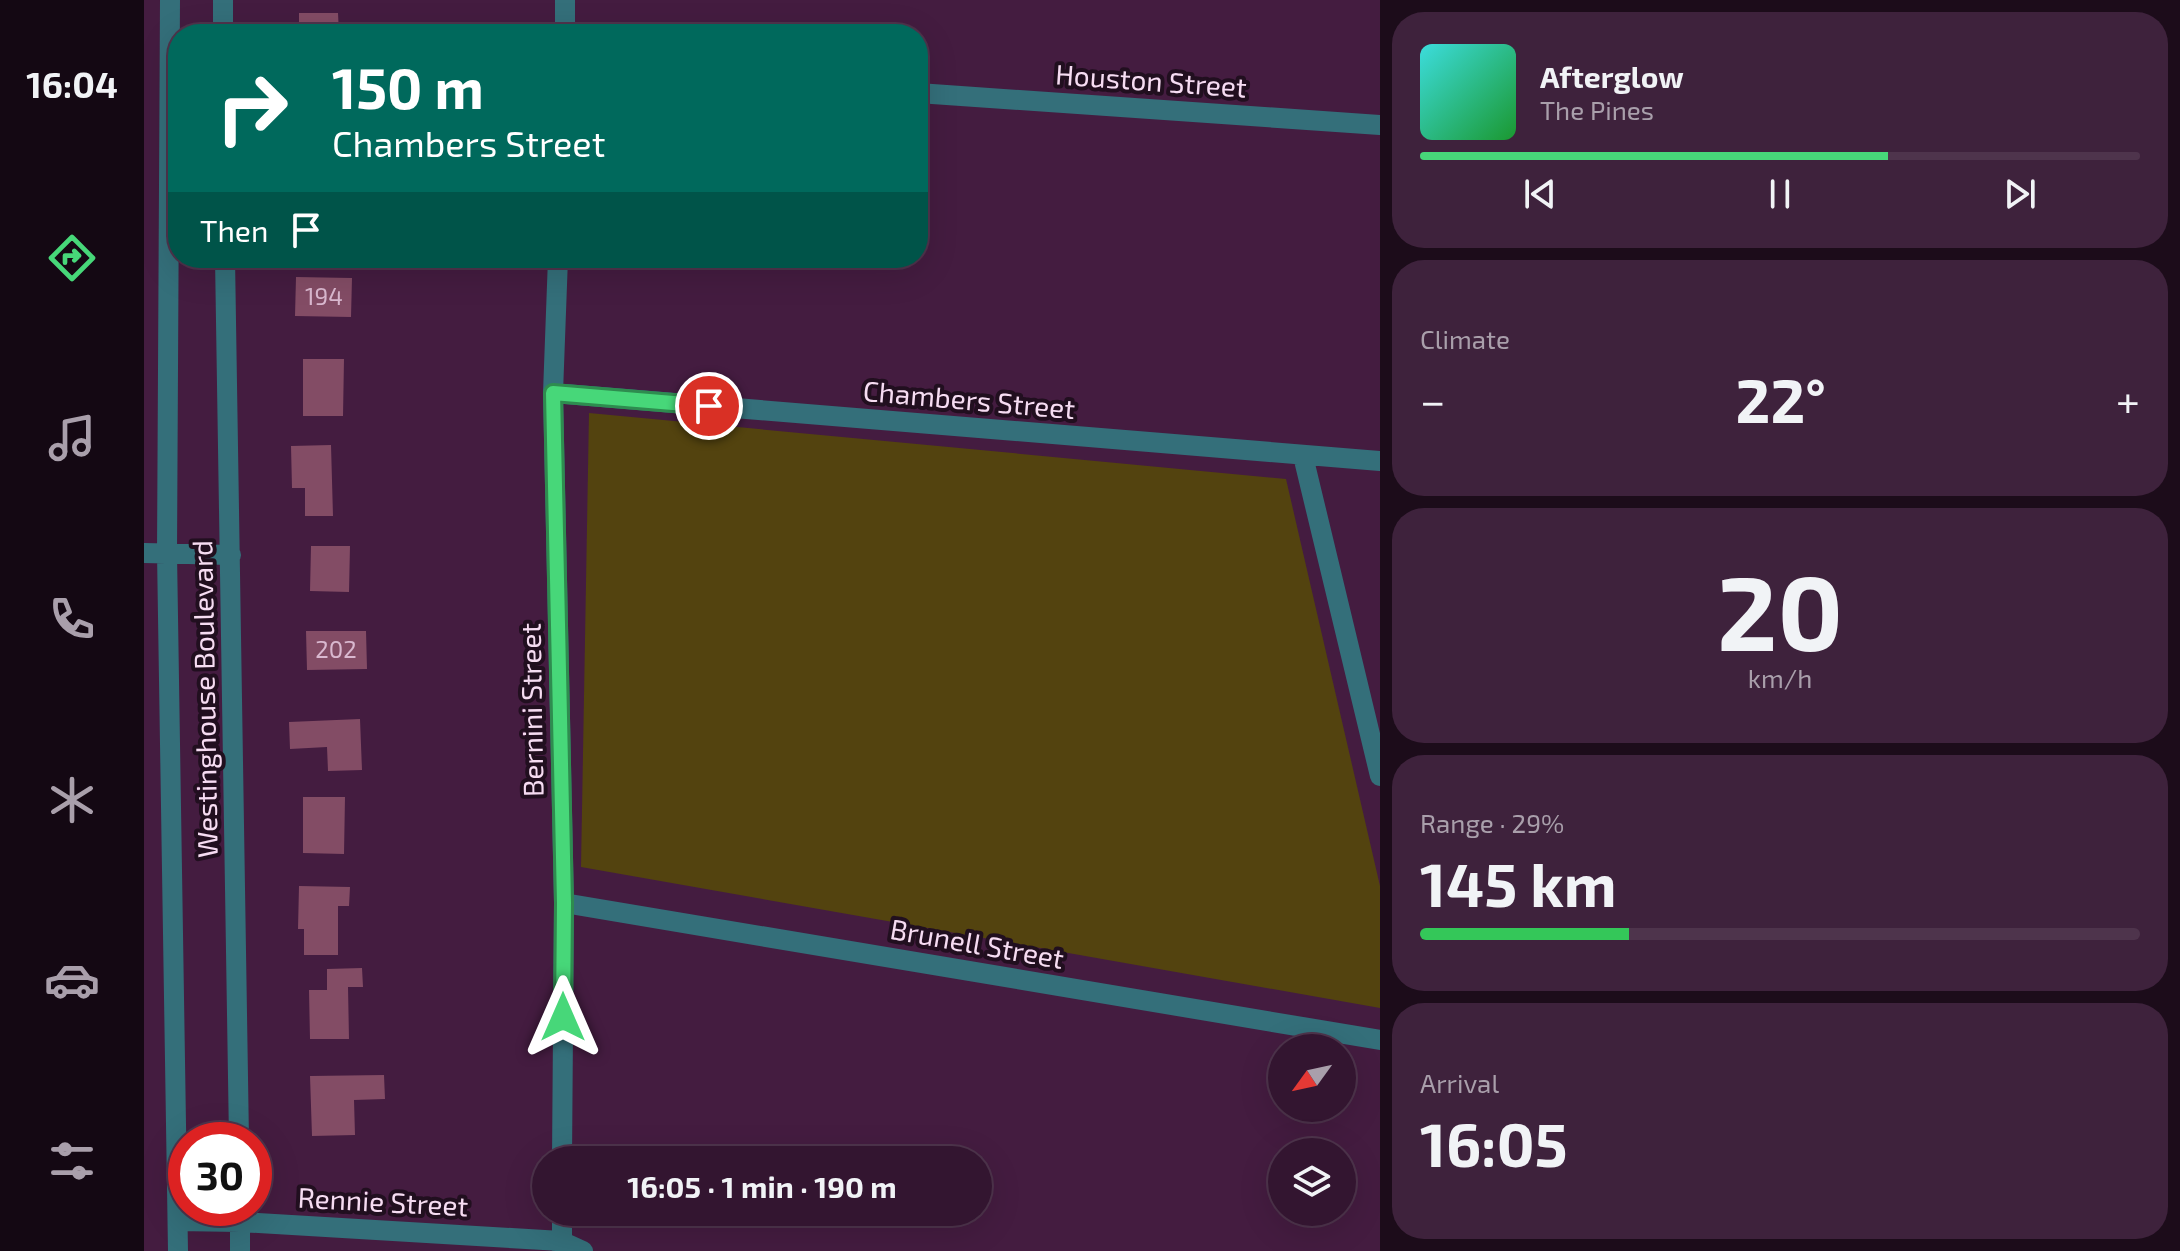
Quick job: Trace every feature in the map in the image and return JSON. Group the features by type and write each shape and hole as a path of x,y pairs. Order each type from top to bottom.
{"street":[{"name":"Westinghouse Boulevard","path":"170,0 170,24"},
{"path":"223,0 223,24"},
{"path":"565,0 565,24"},
{"name":"Houston Street","path":"928,94 1380,125"},
{"name":"Westinghouse Boulevard","path":"169,268 167,553 176,1122"},
{"name":"Westinghouse Boulevard","path":"225,268 239,1122"},
{"name":"Bernini Street","path":"558,268 553,393 564,903 562,1146"},
{"name":"Chambers Street","path":"553,393 1380,461"},
{"path":"1303,456 1380,776"},
{"path":"144,553 231,555"},
{"name":"Brunell Street","path":"564,903 1380,1040"},
{"name":"Rennie Street","path":"272,1218 562,1246 583,1251"},
{"name":"Westinghouse Boulevard","path":"178,1226 178,1251"},
{"path":"240,1226 240,1251"}],"shaded area":[{"path":"589,413 1286,479 1380,886 1380,1008 581,867"}],"building":[{"path":"299,13 338,13 339,24 299,24"},
{"path":"296,277 352,278 351,317 295,316"},
{"path":"303,359 344,359 343,416 303,416"},
{"path":"331,445 333,516 305,516 305,488 292,488 291,446"},
{"path":"311,546 350,546 349,592 310,591"},
{"path":"306,631 366,631 367,669 307,670"},
{"path":"360,719 362,770 328,771 327,747 290,749 289,722"},
{"path":"303,797 345,797 344,854 303,853"},
{"path":"299,886 350,887 349,906 338,906 338,955 304,955 304,929 298,929"},
{"path":"362,968 363,987 348,987 349,1039 310,1039 309,990 327,990 327,969"},
{"path":"384,1075 385,1099 354,1100 355,1135 312,1136 310,1076"}],"route":[{"path":"563,1017 564,903 553,393 709,406"}]}
